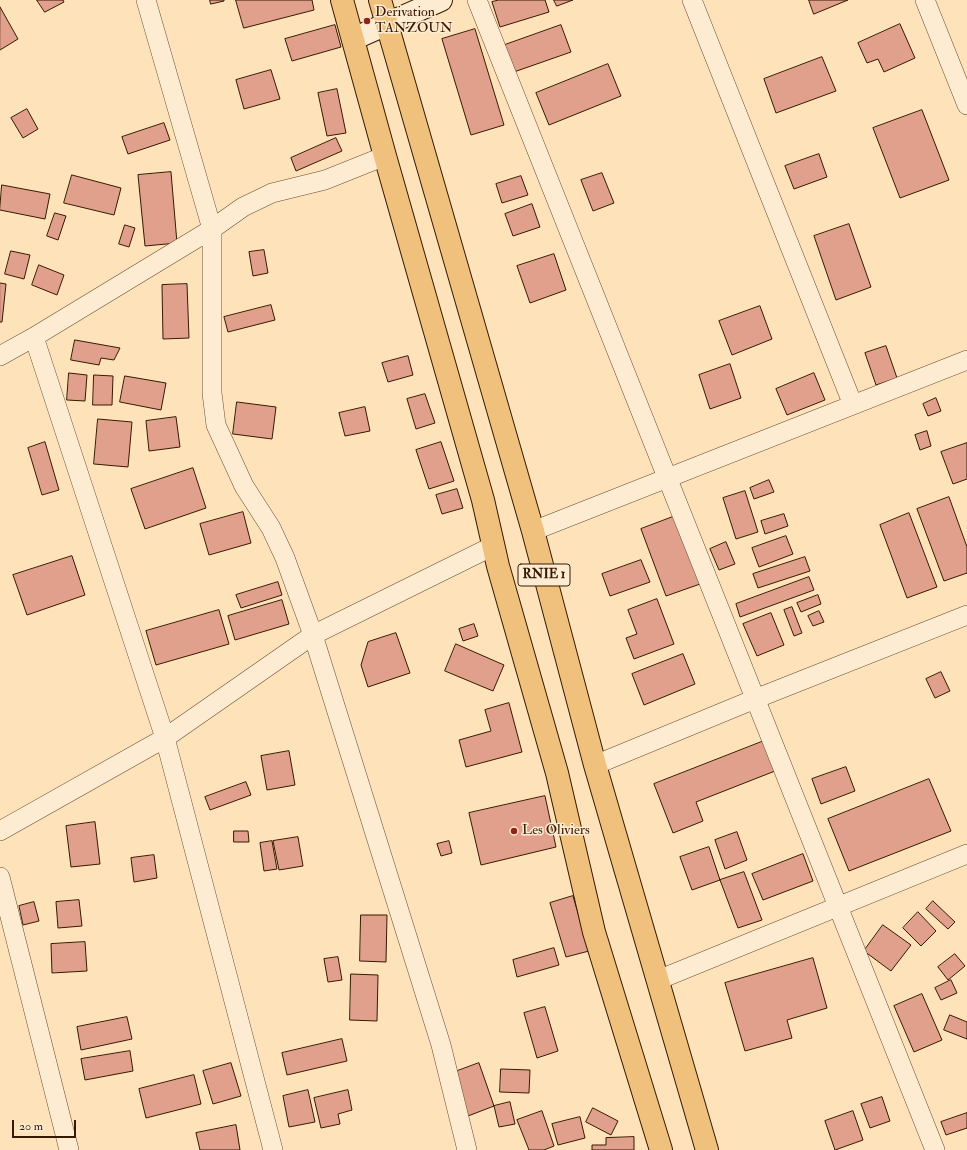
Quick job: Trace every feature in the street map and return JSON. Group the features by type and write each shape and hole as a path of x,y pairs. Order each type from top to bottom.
{"highway":[{"name":"RNIE 1","path":"342,0 385,156 484,500 493,546 557,773 594,932 661,1150"},
{"name":"RNIE 1","path":"380,0 533,531 595,765 707,1150"}],"street":[{"path":"146,0 212,229 212,393 216,425 244,486 271,528 285,558 313,636 441,1044 467,1150"},
{"path":"353,39 442,0"},
{"path":"478,0 935,1150"},
{"path":"692,0 853,405"},
{"path":"925,0 967,104"},
{"path":"0,356 212,229 243,207 272,193 325,180 385,156"},
{"path":"34,337 165,738 273,1150"},
{"path":"533,531 967,360"},
{"path":"0,830 165,738 313,636 493,546"},
{"path":"595,765 755,698 967,614"},
{"path":"658,980 837,905 967,854"},
{"path":"0,877 69,1150"}],"building":[{"path":"37,0 63,0 64,2 45,12"},
{"path":"210,0 224,0 224,1 211,4"},
{"path":"236,0 312,0 314,10 244,28"},
{"path":"499,0 545,0 549,12 500,27 492,2"},
{"path":"554,0 573,0 557,6"},
{"path":"809,0 848,0 814,14"},
{"path":"0,7 18,39 0,50"},
{"path":"900,24 915,58 884,72 878,59 867,63 858,43"},
{"path":"335,25 341,47 292,61 285,39"},
{"path":"561,25 571,52 511,73 502,46"},
{"path":"475,29 504,125 471,135 442,39"},
{"path":"822,57 836,91 776,113 764,79"},
{"path":"608,64 621,96 549,125 536,93"},
{"path":"271,70 280,99 244,109 236,80"},
{"path":"337,89 346,133 327,136 318,93"},
{"path":"27,109 38,129 23,138 11,118"},
{"path":"922,110 949,180 900,198 873,128"},
{"path":"164,123 170,140 128,154 122,137"},
{"path":"336,138 342,151 296,171 291,158"},
{"path":"819,154 827,177 794,189 785,166"},
{"path":"171,172 177,243 145,246 138,175"},
{"path":"602,173 614,203 593,211 581,180"},
{"path":"72,175 121,188 114,215 64,203"},
{"path":"521,176 528,195 502,203 496,184"},
{"path":"2,185 50,194 45,219 0,210"},
{"path":"532,204 540,227 513,236 505,214"},
{"path":"55,213 66,216 58,240 47,236"},
{"path":"849,224 871,287 836,300 814,236"},
{"path":"125,225 135,228 129,247 119,244"},
{"path":"264,250 268,273 253,276 249,252"},
{"path":"11,251 30,255 24,279 5,274"},
{"path":"554,254 566,290 530,303 517,266"},
{"path":"39,265 64,275 57,295 32,285"},
{"path":"0,283 6,284 2,322 0,322"},
{"path":"187,284 189,338 163,339 162,285"},
{"path":"271,305 275,320 228,332 224,317"},
{"path":"760,306 772,339 732,355 719,321"},
{"path":"75,340 120,348 114,360 101,358 99,365 71,360"},
{"path":"886,346 897,378 876,385 865,353"},
{"path":"408,356 413,375 388,382 382,363"},
{"path":"730,364 741,398 710,409 699,375"},
{"path":"69,373 87,375 85,401 67,400"},
{"path":"814,373 825,400 787,415 776,389"},
{"path":"94,375 113,376 112,405 93,405"},
{"path":"125,376 166,383 161,410 120,402"},
{"path":"425,394 435,423 416,429 407,399"},
{"path":"936,398 941,411 928,416 923,404"},
{"path":"237,402 276,407 272,439 233,434"},
{"path":"365,407 370,431 345,436 339,413"},
{"path":"176,417 180,447 149,451 146,421"},
{"path":"98,419 132,422 128,467 94,464"},
{"path":"927,431 931,446 920,450 915,435"},
{"path":"45,442 59,490 42,495 28,448"},
{"path":"441,442 454,481 429,489 416,450"},
{"path":"967,443 967,479 953,484 941,452"},
{"path":"193,468 206,508 145,529 131,489"},
{"path":"769,480 774,492 754,499 750,488"},
{"path":"457,489 463,508 442,514 436,495"},
{"path":"745,491 758,532 736,539 723,498"},
{"path":"949,497 967,547 967,573 944,581 917,509"},
{"path":"243,512 251,543 209,555 200,524"},
{"path":"909,513 937,587 907,598 880,525"},
{"path":"784,514 788,526 765,534 761,521"},
{"path":"678,515 703,583 666,596 641,529"},
{"path":"786,536 793,554 759,567 752,548"},
{"path":"726,542 735,564 719,570 710,549"},
{"path":"72,556 85,595 27,615 13,575"},
{"path":"805,557 810,571 758,588 753,574"},
{"path":"641,560 650,582 610,596 602,574"},
{"path":"809,577 814,590 740,617 736,604"},
{"path":"278,582 282,595 241,608 236,595"},
{"path":"818,595 821,604 801,612 797,603"},
{"path":"657,599 674,644 634,659 626,638 637,634 628,610"},
{"path":"282,600 289,624 235,640 228,616"},
{"path":"792,607 802,633 794,636 784,610"},
{"path":"219,610 229,644 156,665 146,631"},
{"path":"819,611 824,622 813,626 808,616"},
{"path":"771,613 784,645 757,656 743,624"},
{"path":"474,624 478,636 463,641 459,629"},
{"path":"396,633 410,673 368,687 361,665 368,642"},
{"path":"456,644 504,665 493,691 445,671"},
{"path":"683,654 695,684 644,705 632,674"},
{"path":"941,672 950,691 935,698 926,679"},
{"path":"509,703 522,752 466,767 459,740 491,731 485,710"},
{"path":"764,741 775,771 696,802 703,821 673,833 654,784"},
{"path":"289,751 295,785 267,790 261,756"},
{"path":"846,767 855,791 821,804 812,779"},
{"path":"929,779 951,831 849,871 828,819"},
{"path":"246,782 251,795 210,810 205,797"},
{"path":"545,796 556,847 481,865 469,813"},
{"path":"95,822 100,864 71,867 66,826"},
{"path":"234,831 248,831 249,842 234,842"},
{"path":"737,832 747,860 725,869 715,840"},
{"path":"298,837 303,866 279,870 273,841"},
{"path":"272,841 277,869 264,871 260,843"},
{"path":"449,841 452,853 441,856 437,844"},
{"path":"709,847 720,880 692,890 680,857"},
{"path":"803,854 813,881 763,900 752,874"},
{"path":"154,855 157,878 134,882 131,858"},
{"path":"744,872 762,920 738,928 720,880"},
{"path":"573,896 589,951 566,957 550,903"},
{"path":"79,900 82,926 58,928 56,902"},
{"path":"933,901 955,922 948,929 926,909"},
{"path":"34,902 39,921 23,925 19,906"},
{"path":"918,912 936,931 921,946 903,928"},
{"path":"361,915 387,915 386,962 360,961"},
{"path":"883,925 911,945 891,971 864,951"},
{"path":"85,942 87,971 52,973 51,944"},
{"path":"554,948 559,965 517,977 513,960"},
{"path":"955,954 965,966 948,980 938,967"},
{"path":"338,957 342,980 328,982 324,959"},
{"path":"813,958 827,1008 787,1020 792,1038 745,1051 725,983"},
{"path":"351,974 378,975 377,1021 350,1020"},
{"path":"951,980 957,993 941,1000 935,988"},
{"path":"922,994 942,1040 914,1052 894,1006"},
{"path":"545,1007 558,1051 537,1058 524,1013"},
{"path":"950,1015 967,1022 967,1039 944,1030"},
{"path":"127,1017 132,1039 81,1050 77,1027"},
{"path":"342,1039 347,1061 287,1075 282,1053"},
{"path":"130,1051 133,1071 85,1080 81,1059"},
{"path":"231,1063 241,1096 213,1104 203,1071"},
{"path":"479,1063 494,1106 468,1116 452,1073"},
{"path":"501,1069 530,1070 529,1093 500,1092"},
{"path":"194,1075 201,1104 146,1118 139,1089"},
{"path":"308,1090 315,1122 289,1127 283,1096"},
{"path":"348,1090 352,1110 338,1114 340,1124 321,1128 314,1098"},
{"path":"882,1097 890,1121 870,1128 861,1104"},
{"path":"510,1102 515,1124 499,1127 494,1106"},
{"path":"593,1108 618,1121 611,1135 586,1122"},
{"path":"542,1111 554,1146 544,1150 529,1150 517,1120"},
{"path":"853,1111 863,1140 835,1150 825,1121"},
{"path":"967,1113 967,1128 946,1135 941,1122"},
{"path":"580,1117 585,1138 558,1145 552,1124"},
{"path":"236,1125 240,1150 200,1150 196,1133"},
{"path":"634,1137 634,1150 592,1150 592,1145 606,1145 606,1138"}],"place":[{"name":"Derivation TANZOUN","path":"367,21"},
{"name":"Les Oliviers","path":"514,831"}]}
